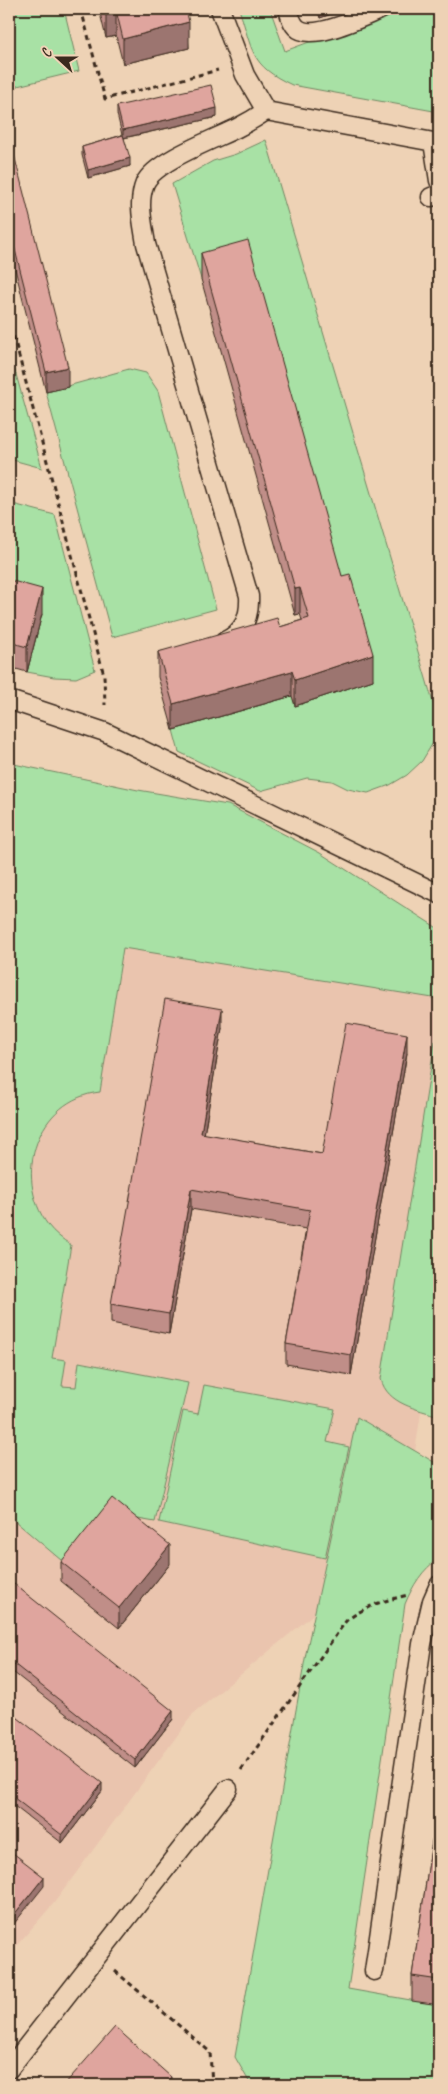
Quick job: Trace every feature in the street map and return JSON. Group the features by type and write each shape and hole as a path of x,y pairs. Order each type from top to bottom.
{"lane":[{"path":"220,9 245,75 266,111"},
{"path":"288,9 296,28 314,33 382,9"},
{"path":"211,646 231,638 240,631 247,620 250,608 249,596 146,244 141,202 146,182 160,168 183,153 238,128 266,111 436,143 439,181"},
{"path":"9,700 105,732 439,894"},
{"path":"374,1971 422,1644 432,1601 439,1586"},
{"path":"9,2069 228,1788"}],"path":[{"path":"81,9 105,99 241,64"},
{"path":"9,318 104,674 105,732"},
{"path":"228,1788 346,1621 362,1609 377,1602 439,1586"},
{"path":"97,1956 210,2052 212,2085"}],"shaded area":[{"path":"9,773 439,933 439,1295 414,1458 316,1612 193,1714 54,1903 9,1954"}],"green space":[{"path":"9,9 64,9 79,71 9,88"},
{"path":"239,9 270,9 285,51 398,9 439,9 439,112 292,85 278,78 260,63 255,55"},
{"path":"266,140 438,719 434,741 422,761 407,775 390,785 368,793 348,789 332,781 307,778 260,791 179,752 173,730 292,696 296,706 373,679 201,279 172,184 213,161 236,154"},
{"path":"9,349 42,468 9,459"},
{"path":"129,369 146,373 158,391 216,609 112,637 46,392"},
{"path":"9,503 55,515 95,670 76,678 54,677 27,672 42,614 9,605"},
{"path":"9,763 138,790 228,805 320,853 439,929 439,999 123,948 100,1092 78,1098 60,1109 46,1124 37,1143 32,1163 32,1185 37,1206 50,1228 71,1245 52,1358 66,1360 62,1386 76,1387 79,1362 188,1383 155,1522 110,1514 68,1566 9,1516"},
{"path":"435,1041 439,1042 439,1416 413,1408 396,1400 384,1387 381,1379"},
{"path":"204,1385 335,1409 327,1442 349,1447 325,1558 159,1522 183,1411 198,1414"},
{"path":"357,1417 439,1465 439,1558 419,1578 405,1604 348,1989 439,2005 439,2085 251,2085 235,2057 306,1653"}],"building":[{"path":"106,9 186,9 189,22 123,39 116,10 106,12"},
{"path":"211,85 217,108 123,130 117,106"},
{"path":"9,135 68,367 46,372 9,226"},
{"path":"123,135 130,158 88,170 82,147"},
{"path":"248,240 342,576 350,574 373,654 295,680 292,671 173,704 158,652 277,618 280,627 309,618 300,588 295,589 201,253"},
{"path":"9,580 42,589 27,647 9,642"},
{"path":"165,999 222,1009 201,1133 322,1154 346,1023 407,1034 351,1355 286,1344 310,1210 191,1189 169,1314 111,1304"},
{"path":"112,1498 170,1545 119,1608 61,1562"},
{"path":"9,1580 173,1711 135,1760 9,1660"},
{"path":"9,1711 102,1783 62,1835 9,1794"},
{"path":"439,1795 439,1980 412,1976"},
{"path":"9,1850 44,1877 9,1921"},
{"path":"115,2027 171,2077 164,2085 64,2085"}]}
